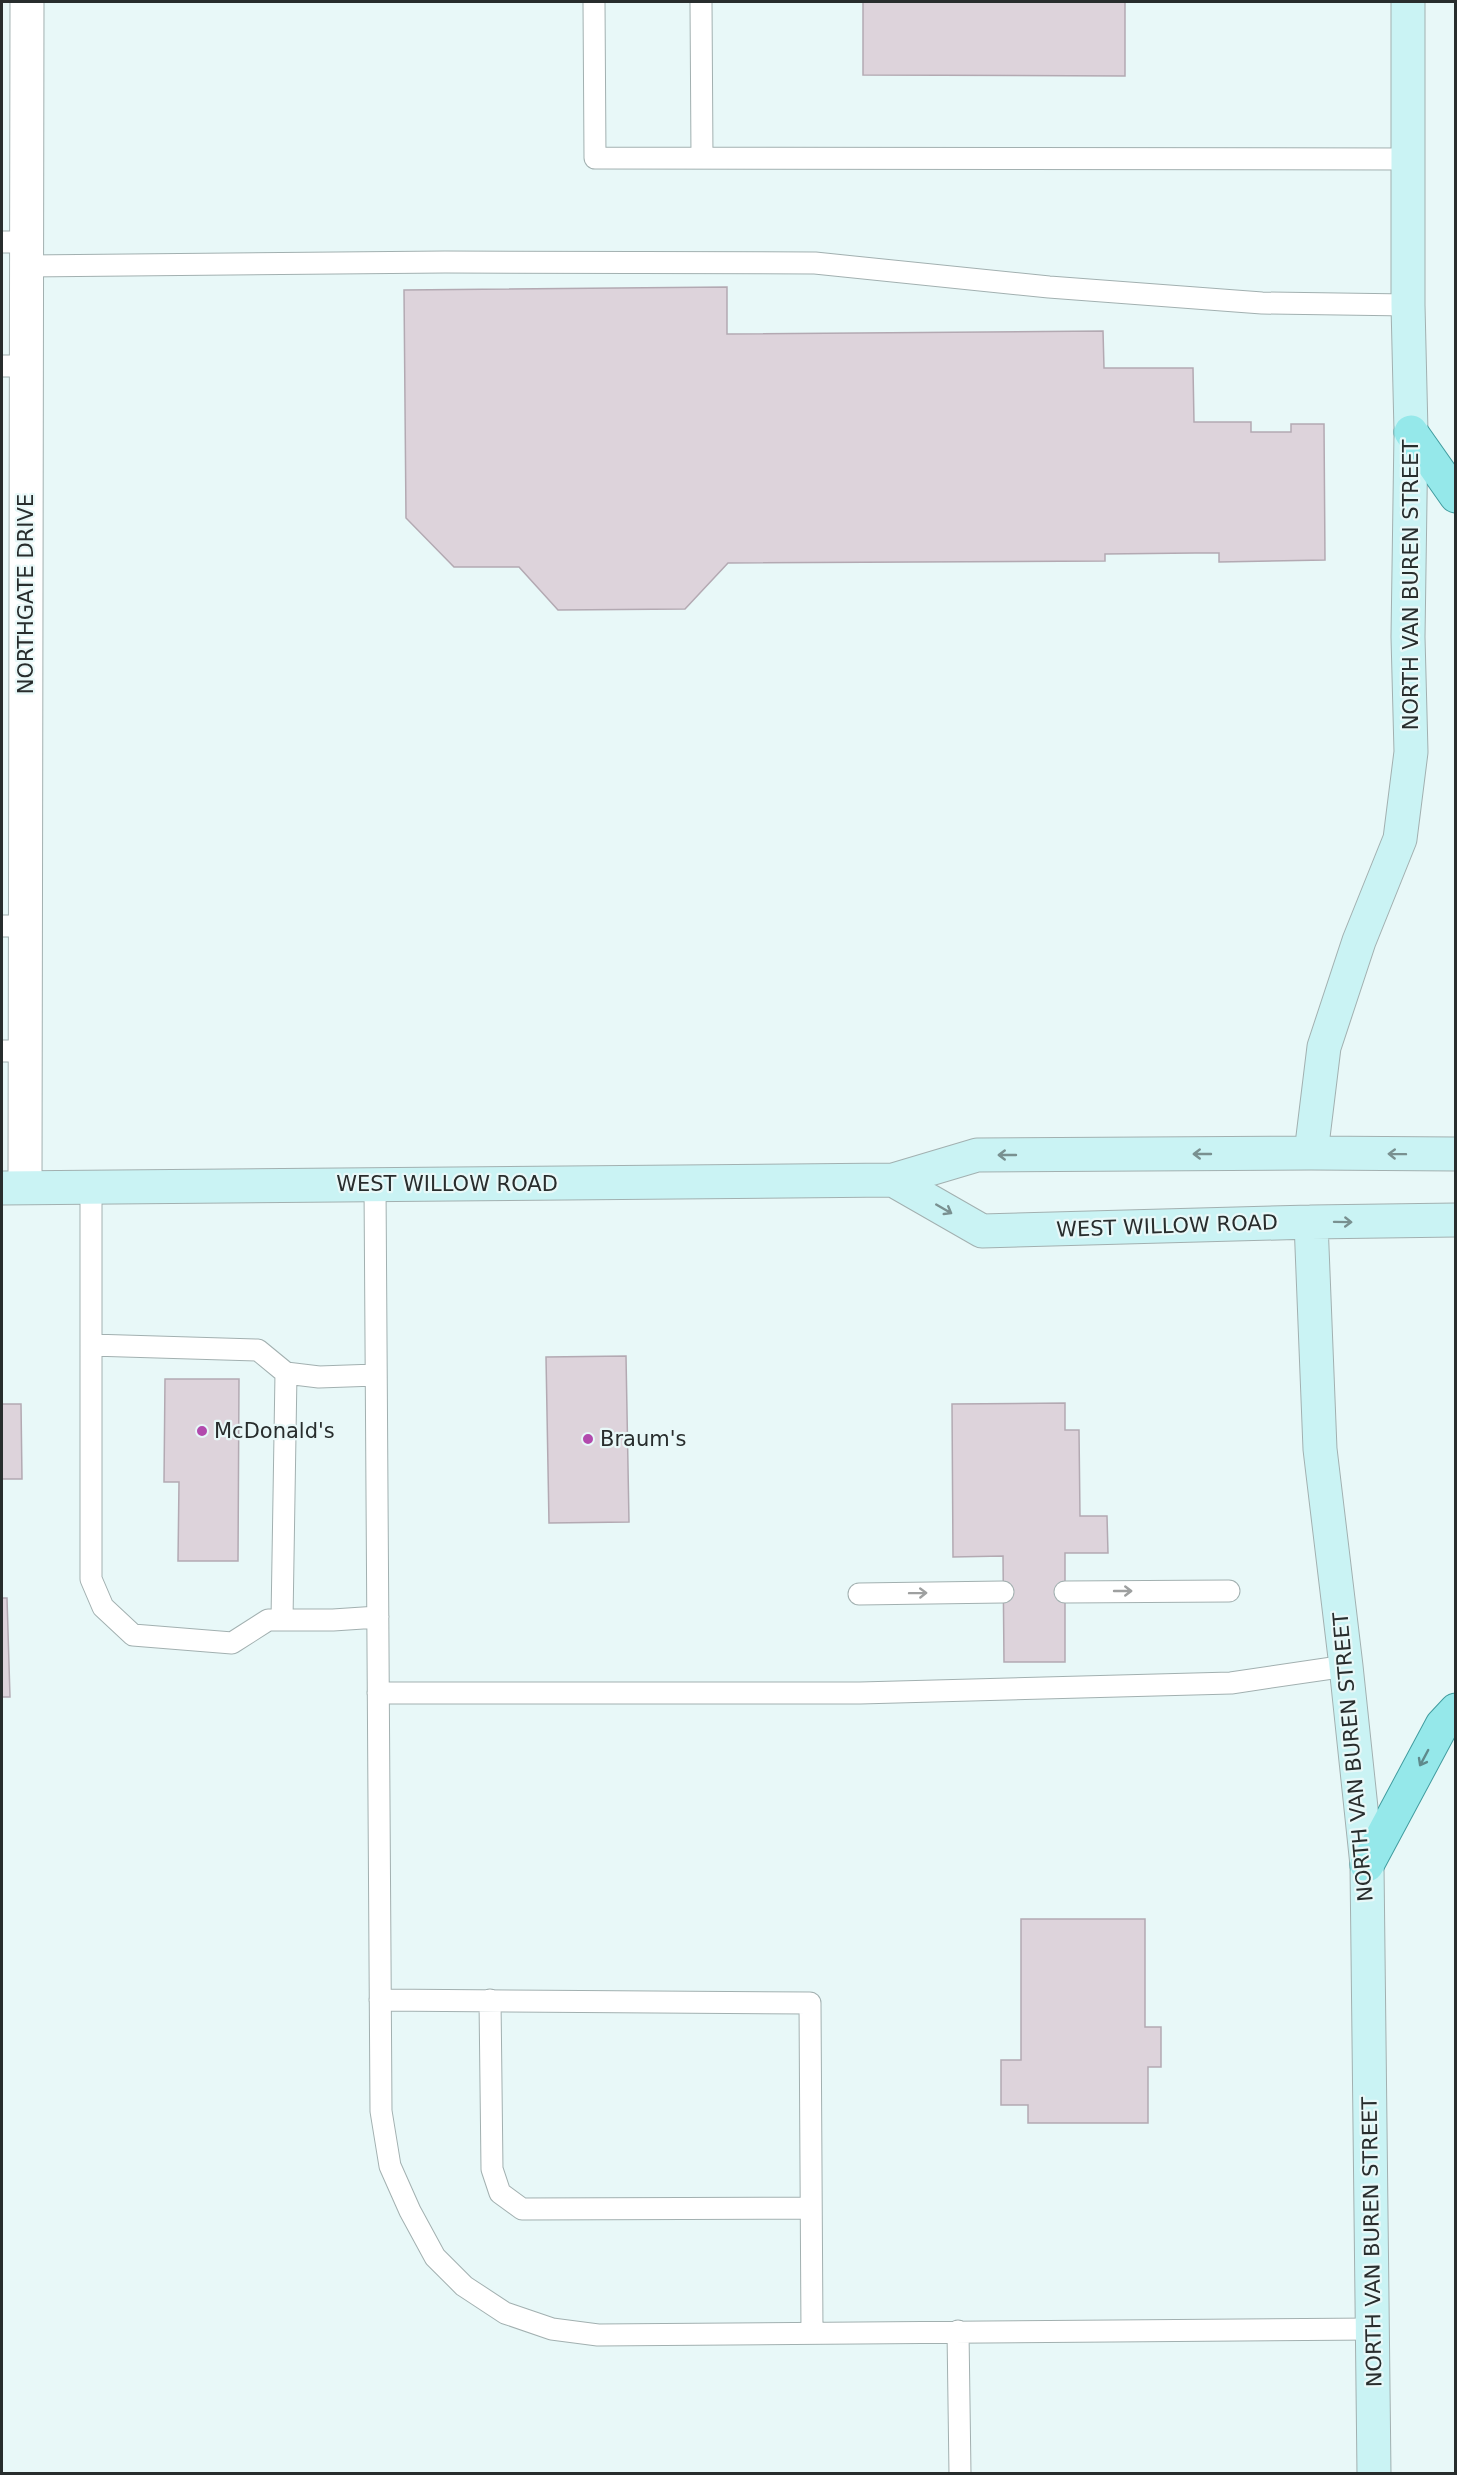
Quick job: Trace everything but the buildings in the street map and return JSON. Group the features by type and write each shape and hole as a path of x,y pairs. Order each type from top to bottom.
{"main road":[{"path":"1411,432 1455,495"},
{"path":"1367,1865 1442,1725 1455,1710"}],"street":[{"name":"NORTHGATE DRIVE","path":"13,1187 14,366 18,250 15,136 27,2"},
{"name":"NORTH VAN BUREN STREET","path":"1311,1153 1324,1047 1359,941 1400,839 1411,752 1408,637 1411,432 1408,305 1408,2"},
{"name":"WEST WILLOW ROAD","path":"13,1187 893,1180 977,1155 1455,1154"},
{"name":"WEST WILLOW ROAD","path":"893,1180 982,1231 1455,1220"},
{"name":"NORTH VAN BUREN STREET","path":"1311,1222 1320,1449 1367,1865 1374,2474"}],"lane":[{"path":"594,2 595,158 1408,159"},
{"path":"701,2 702,158"},
{"path":"18,250 446,262 815,263 1049,287 1251,302 1408,305"},
{"path":"375,1185 381,2111 390,2166 410,2211 435,2257 464,2286 505,2313 552,2329 598,2335 1373,2329"},
{"path":"91,1187 91,1579 103,1607 133,1635 232,1643 268,1620 378,1617"},
{"path":"91,1345 258,1350 286,1373 319,1377 376,1375"},
{"path":"282,1620 286,1373"},
{"path":"1065,1592 1229,1591"},
{"path":"859,1594 1003,1593"},
{"path":"378,1693 848,1693 1207,1684 1231,1683 1346,1666"},
{"path":"380,2000 810,2003 812,2333"},
{"path":"490,2000 492,2169 500,2193 522,2209 811,2208"},
{"path":"958,2331 960,2474"}],"place":[{"name":"McDonald's","path":"202,1431"},
{"name":"Braum's","path":"588,1439"}]}
